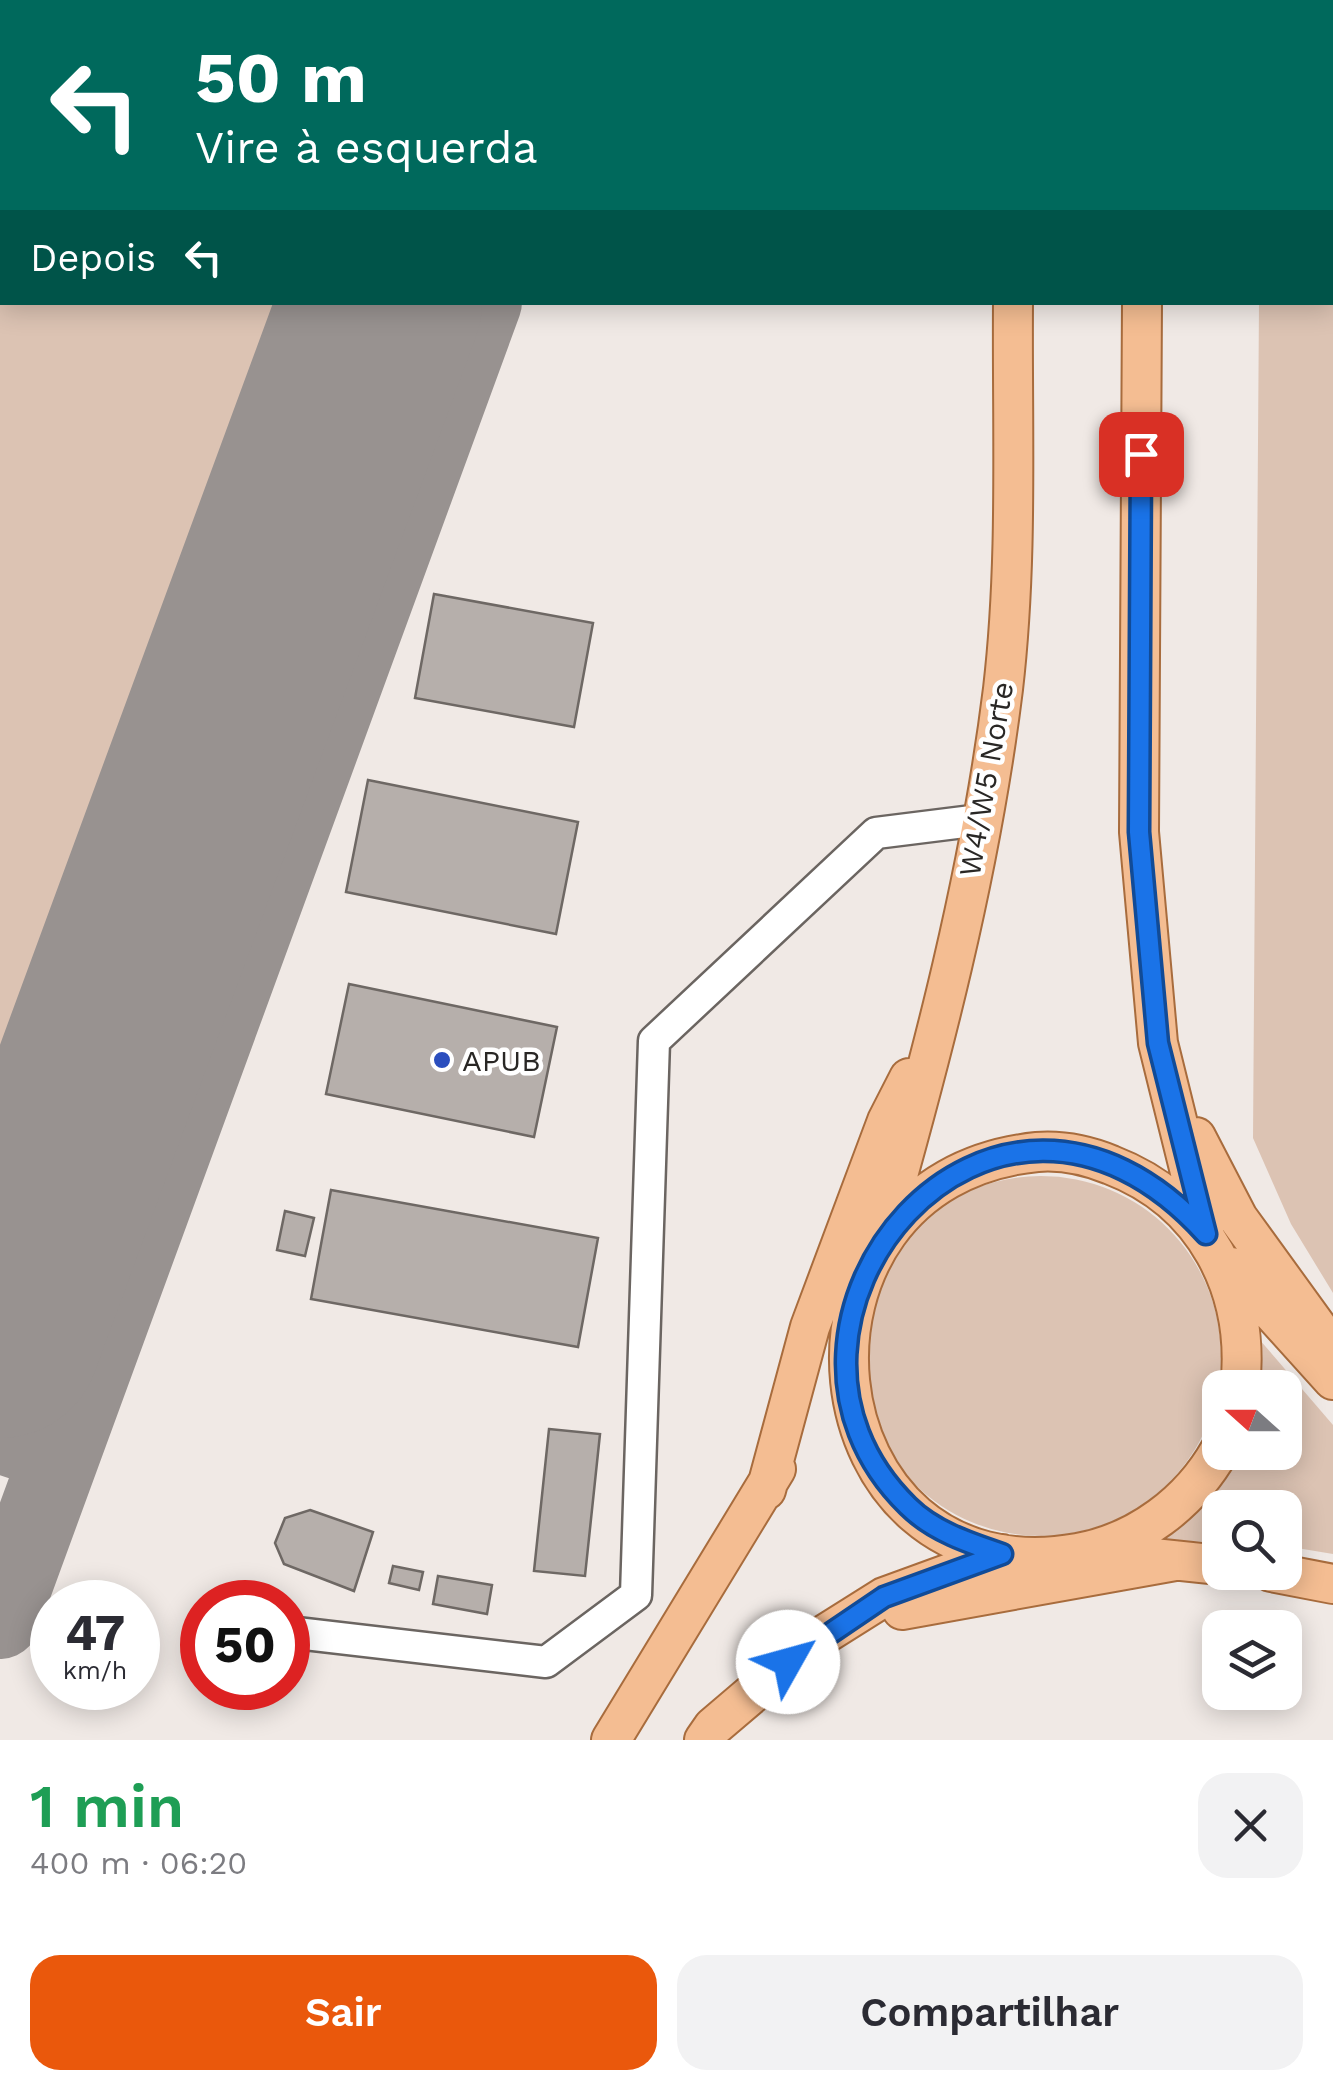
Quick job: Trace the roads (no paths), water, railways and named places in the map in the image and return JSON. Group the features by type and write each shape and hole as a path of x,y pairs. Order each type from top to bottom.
{"main road":[{"name":"W4/W5 Norte","path":"848,1326 878,1246 946,1005 1003,690 1012,579 1013,305"},
{"path":"1142,305 1139,832 1158,1043 1211,1243 1237,1300 1244,1352 1242,1370"},
{"path":"766,1490 810,1326 886,1121 946,1005"},
{"path":"1168,1086 1238,1218 1333,1348"},
{"path":"878,1246 926,1193 953,1172 997,1157 1044,1152 1091,1157 1134,1174 1174,1200 1333,1380"},
{"path":"610,1740 766,1490 848,1326"},
{"path":"848,1326 847,1379 859,1431 876,1470 924,1518 953,1537 1002,1554 1051,1558 1099,1549 1147,1528 1188,1495 1206,1470"},
{"path":"1099,1549 1202,1563"},
{"path":"704,1740 756,1690 840,1623 884,1597 1002,1554"},
{"path":"840,1623 1175,1561"},
{"path":"1302,1578 1333,1584"}],"lane":[{"path":"310,1635 546,1662 636,1595 654,1041 876,833 980,820"}],"place":[{"name":"APUB","path":"442,1060"}]}
